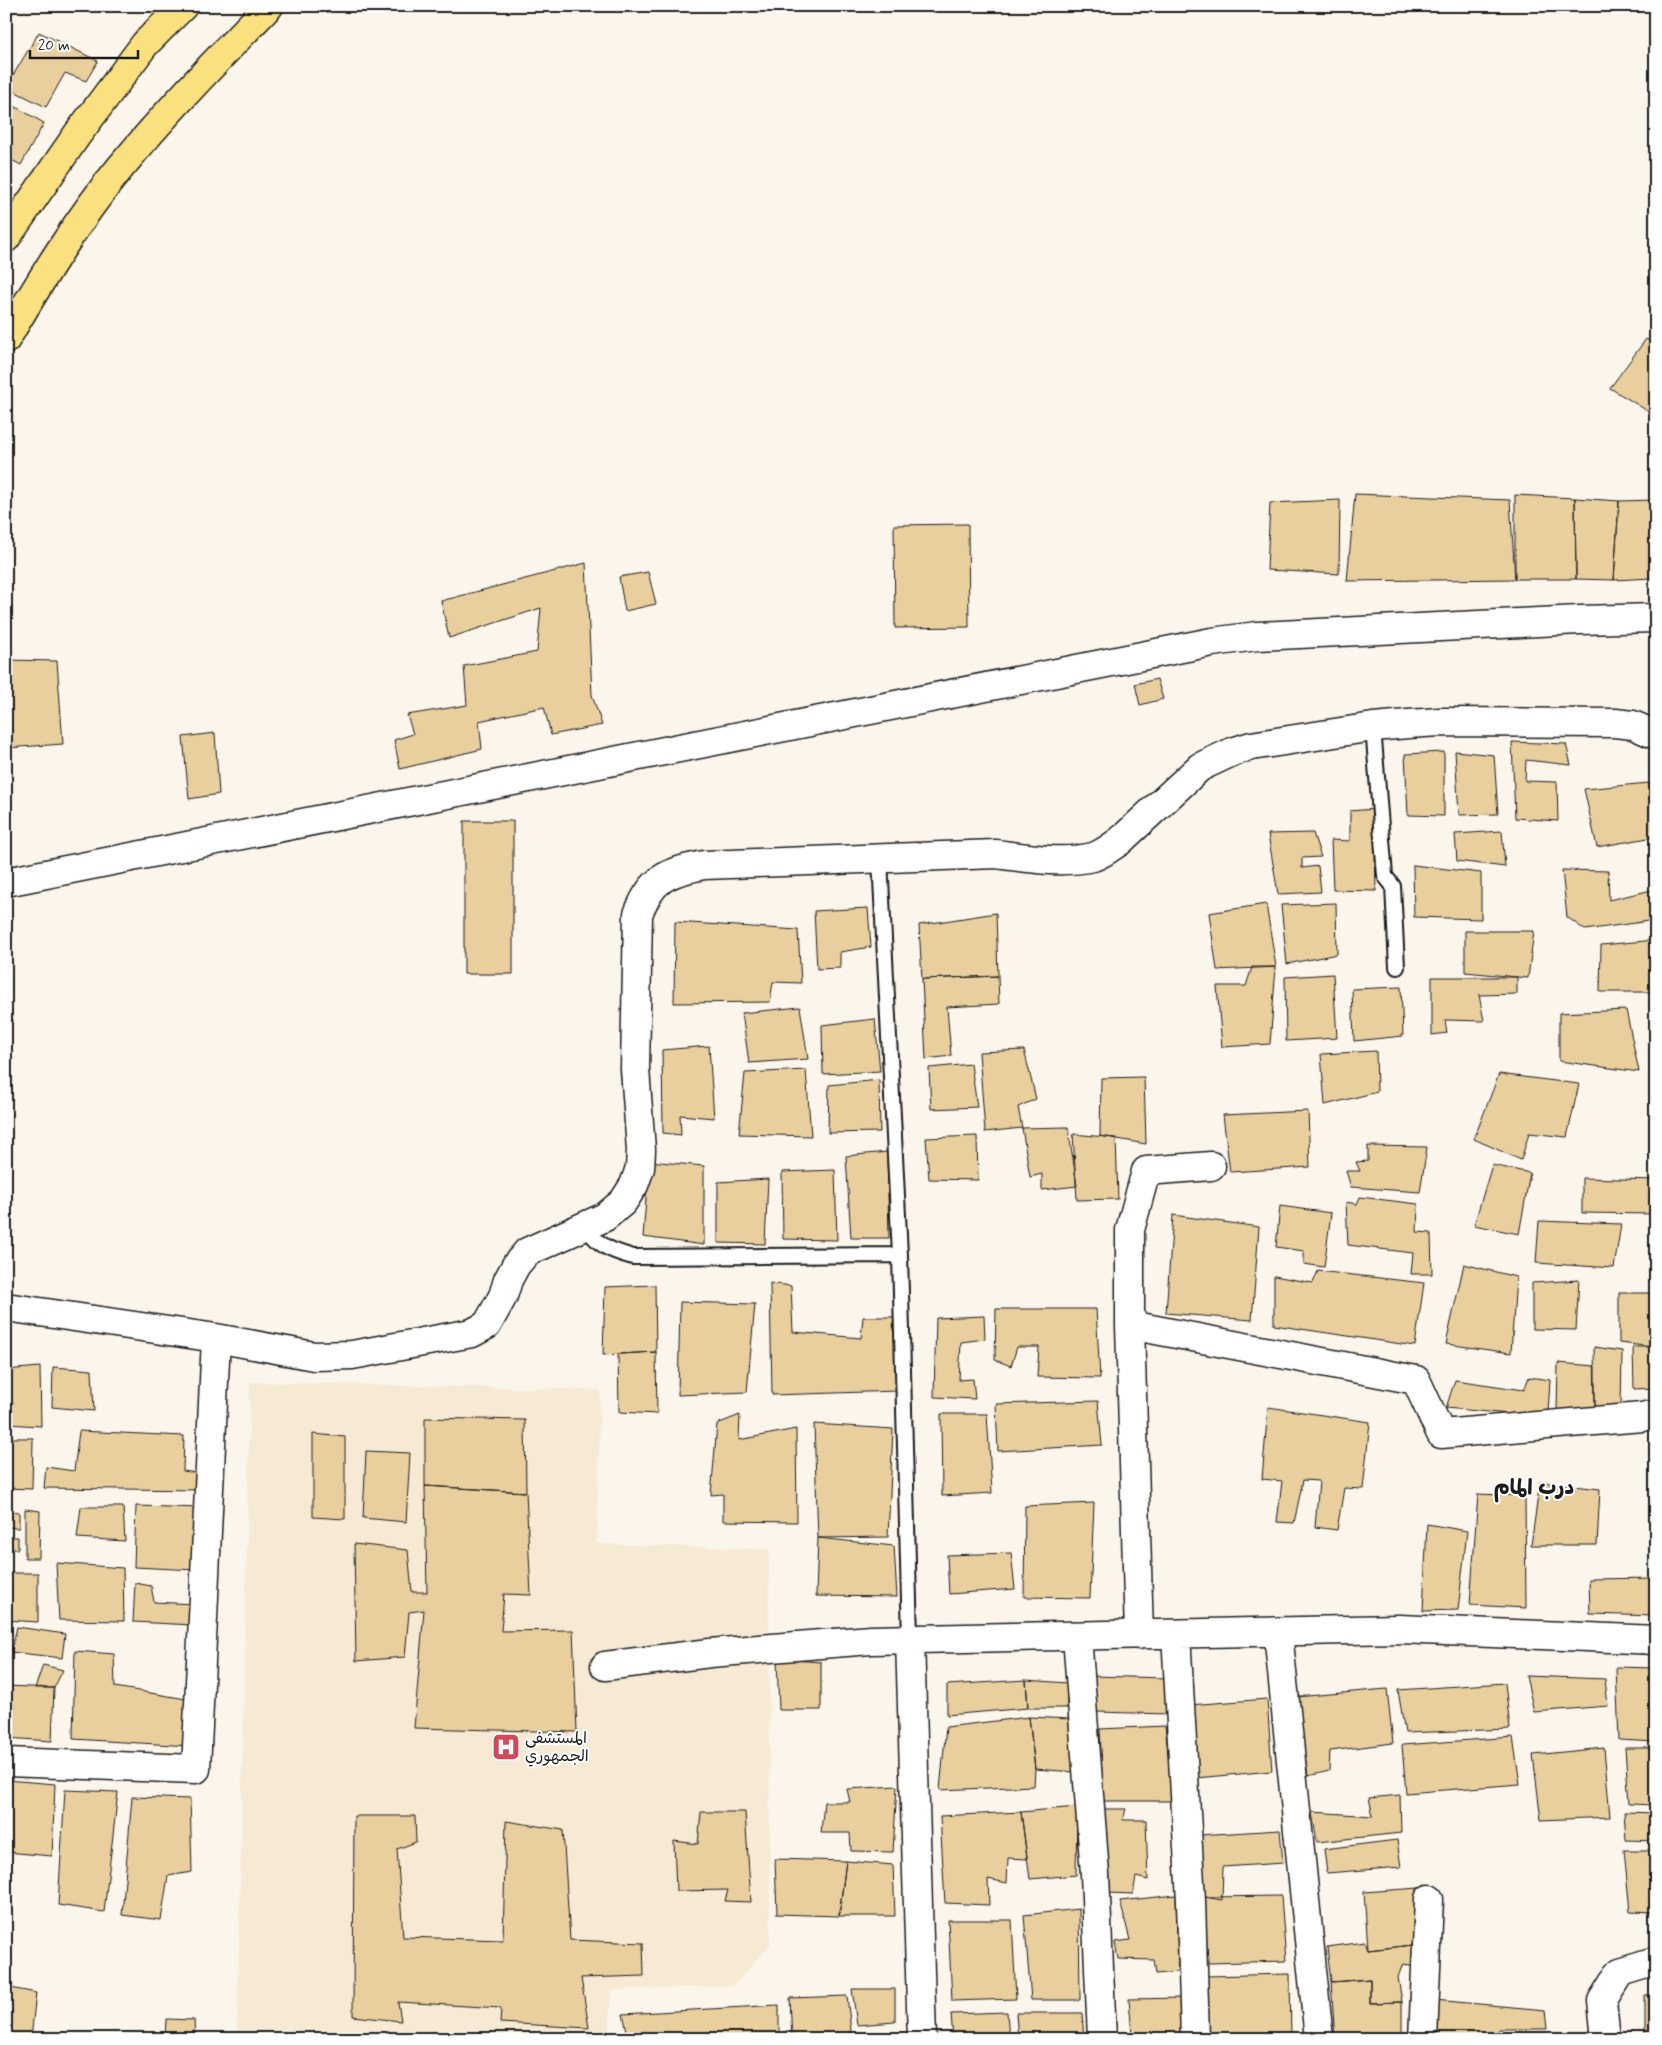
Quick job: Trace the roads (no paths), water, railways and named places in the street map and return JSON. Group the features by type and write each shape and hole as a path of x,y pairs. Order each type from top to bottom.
{"main road":[{"path":"10,223 145,44 183,6"},
{"path":"6,338 58,252 119,169 186,92 269,6"}],"street":[{"path":"6,882 1212,642 1257,636 1656,618"},
{"path":"6,1308 216,1338 314,1356 331,1357 352,1355 472,1332 487,1325 503,1296 508,1280 527,1252 604,1217 623,1202 634,1185 640,1168 641,1150 635,1069 638,914 645,896 656,884 670,874 704,865 996,854 1044,860 1094,856 1120,841 1200,767 1217,758 1251,746 1373,727 1440,722 1615,723 1634,725 1656,735"},
{"path":"1139,1635 1130,1326 1130,1230 1146,1171 1211,1166"},
{"path":"1130,1326 1416,1380 1441,1434 1642,1418 1656,1414"},
{"path":"6,1762 196,1769 216,1338"},
{"path":"605,1666 710,1653 871,1640 910,1639 1399,1630 1656,1640"},
{"path":"1278,1632 1319,2039"},
{"path":"1176,1634 1191,1901 1194,2039"},
{"path":"1077,1636 1095,1874 1102,2039"},
{"path":"910,1639 922,2039"},
{"path":"1423,2039 1429,1899"},
{"path":"1606,2039 1602,2002 1620,1972 1656,1961"}],"lane":[{"path":"1373,727 1385,876 1393,886 1397,967"},
{"path":"880,859 900,1254 910,1639"},
{"path":"586,1225 591,1236 600,1244 633,1257 900,1254"}],"place":[{"name":"المستشفى الجمهوري","path":"506,1747"}],"district":[{"name":"درب المام","path":"1534,1488"}]}
